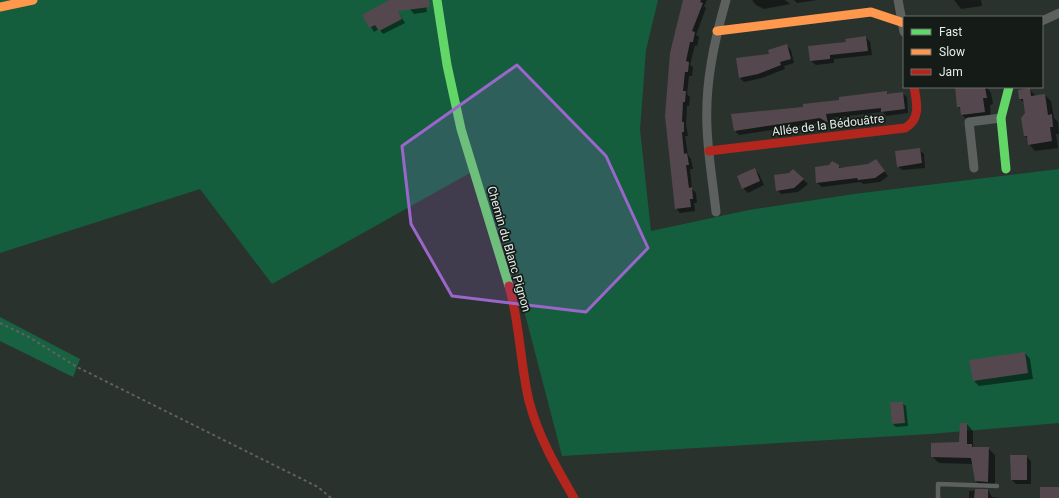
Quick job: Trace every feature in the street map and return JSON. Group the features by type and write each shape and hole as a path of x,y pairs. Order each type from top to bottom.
{"street":[{"path":"0,7 33,0"},
{"name":"Chemin du Blanc Pignon","path":"437,0 445,57 455,102 473,172 514,303 526,385 532,409 547,449 574,498"},
{"path":"716,212 709,151 707,100 710,63 726,0"},
{"path":"898,0 903,22"},
{"path":"717,31 871,12 878,12 903,22"},
{"path":"1043,21 1059,13"},
{"name":"Allée de la Bédouâtre","path":"709,151 904,128 911,124 916,115 917,105 914,88"},
{"path":"1006,169 1001,118 1010,88"},
{"path":"974,168 969,122 1001,118"}],"lane":[{"path":"938,498 938,484 997,486"}],"path":[{"path":"0,323 28,337 77,367 318,486 331,498"}],"highlighted area":[{"path":"517,65 606,156 648,248 586,312 452,296 411,224 402,146"}],"green space":[{"path":"0,0 658,0 646,50 640,130 651,231 749,210 854,194 1059,169 1059,423 930,434 562,456 513,268 488,207 477,169 272,284 200,189 0,253"},
{"path":"0,317 80,359 73,377 0,341"}],"building":[{"path":"389,0 429,0 430,7 398,11 402,19 379,31 375,25 369,28 362,15"},
{"path":"683,0 701,0 700,2 703,3 692,31 695,32 693,42 690,42 686,61 689,62 688,72 685,72 683,91 686,91 685,102 683,102 682,122 684,122 684,132 682,132 684,154 687,153 689,165 686,165 689,188 692,187 693,199 690,199 691,207 675,209 665,116 670,53"},
{"path":"866,36 868,51 830,55 830,59 810,61 808,46 846,42 845,39"},
{"path":"787,44 791,59 780,62 781,65 758,74 739,78 736,58 769,54 768,50"},
{"path":"955,88 985,88 987,98 983,98 985,112 961,115 960,107 957,107"},
{"path":"1030,88 1031,96 1045,94 1048,115 1052,114 1053,127 1050,127 1052,141 1028,145 1027,136 1024,136 1021,118 1025,113 1023,99 1019,99 1018,90"},
{"path":"887,91 887,94 903,92 905,109 881,112 881,108 826,114 828,123 820,118 734,131 731,114 803,107 803,104 839,100 839,97"},
{"path":"920,148 922,163 897,167 895,151"},
{"path":"876,159 885,171 875,178 858,180 857,178 816,183 815,167 829,165 832,161 839,165 839,168 868,164"},
{"path":"755,168 760,181 742,189 737,176"},
{"path":"793,169 804,179 794,188 776,191 774,175 789,173"},
{"path":"1025,352 1028,373 973,381 969,360"},
{"path":"890,402 903,402 905,423 892,424"},
{"path":"960,423 967,423 967,444 972,444 972,447 989,447 988,482 975,481 971,458 931,457 931,443 959,442"},
{"path":"1010,455 1027,455 1027,480 1011,480"},
{"path":"1040,487 1059,487 1059,498 1040,498"},
{"path":"975,489 988,489 988,498 974,498"}],"traffic: fast":[{"path":"437,0 447,65 461,129 509,286"},
{"path":"1006,169 1001,118 1009,88"}],"traffic: slow":[{"path":"0,7 33,0"},
{"path":"717,31 871,12 903,23"}],"traffic: jam":[{"path":"709,151 905,128 914,120 916,115 917,105 914,88"},
{"path":"509,286 516,315 529,401 537,427 548,451 574,498"}]}
